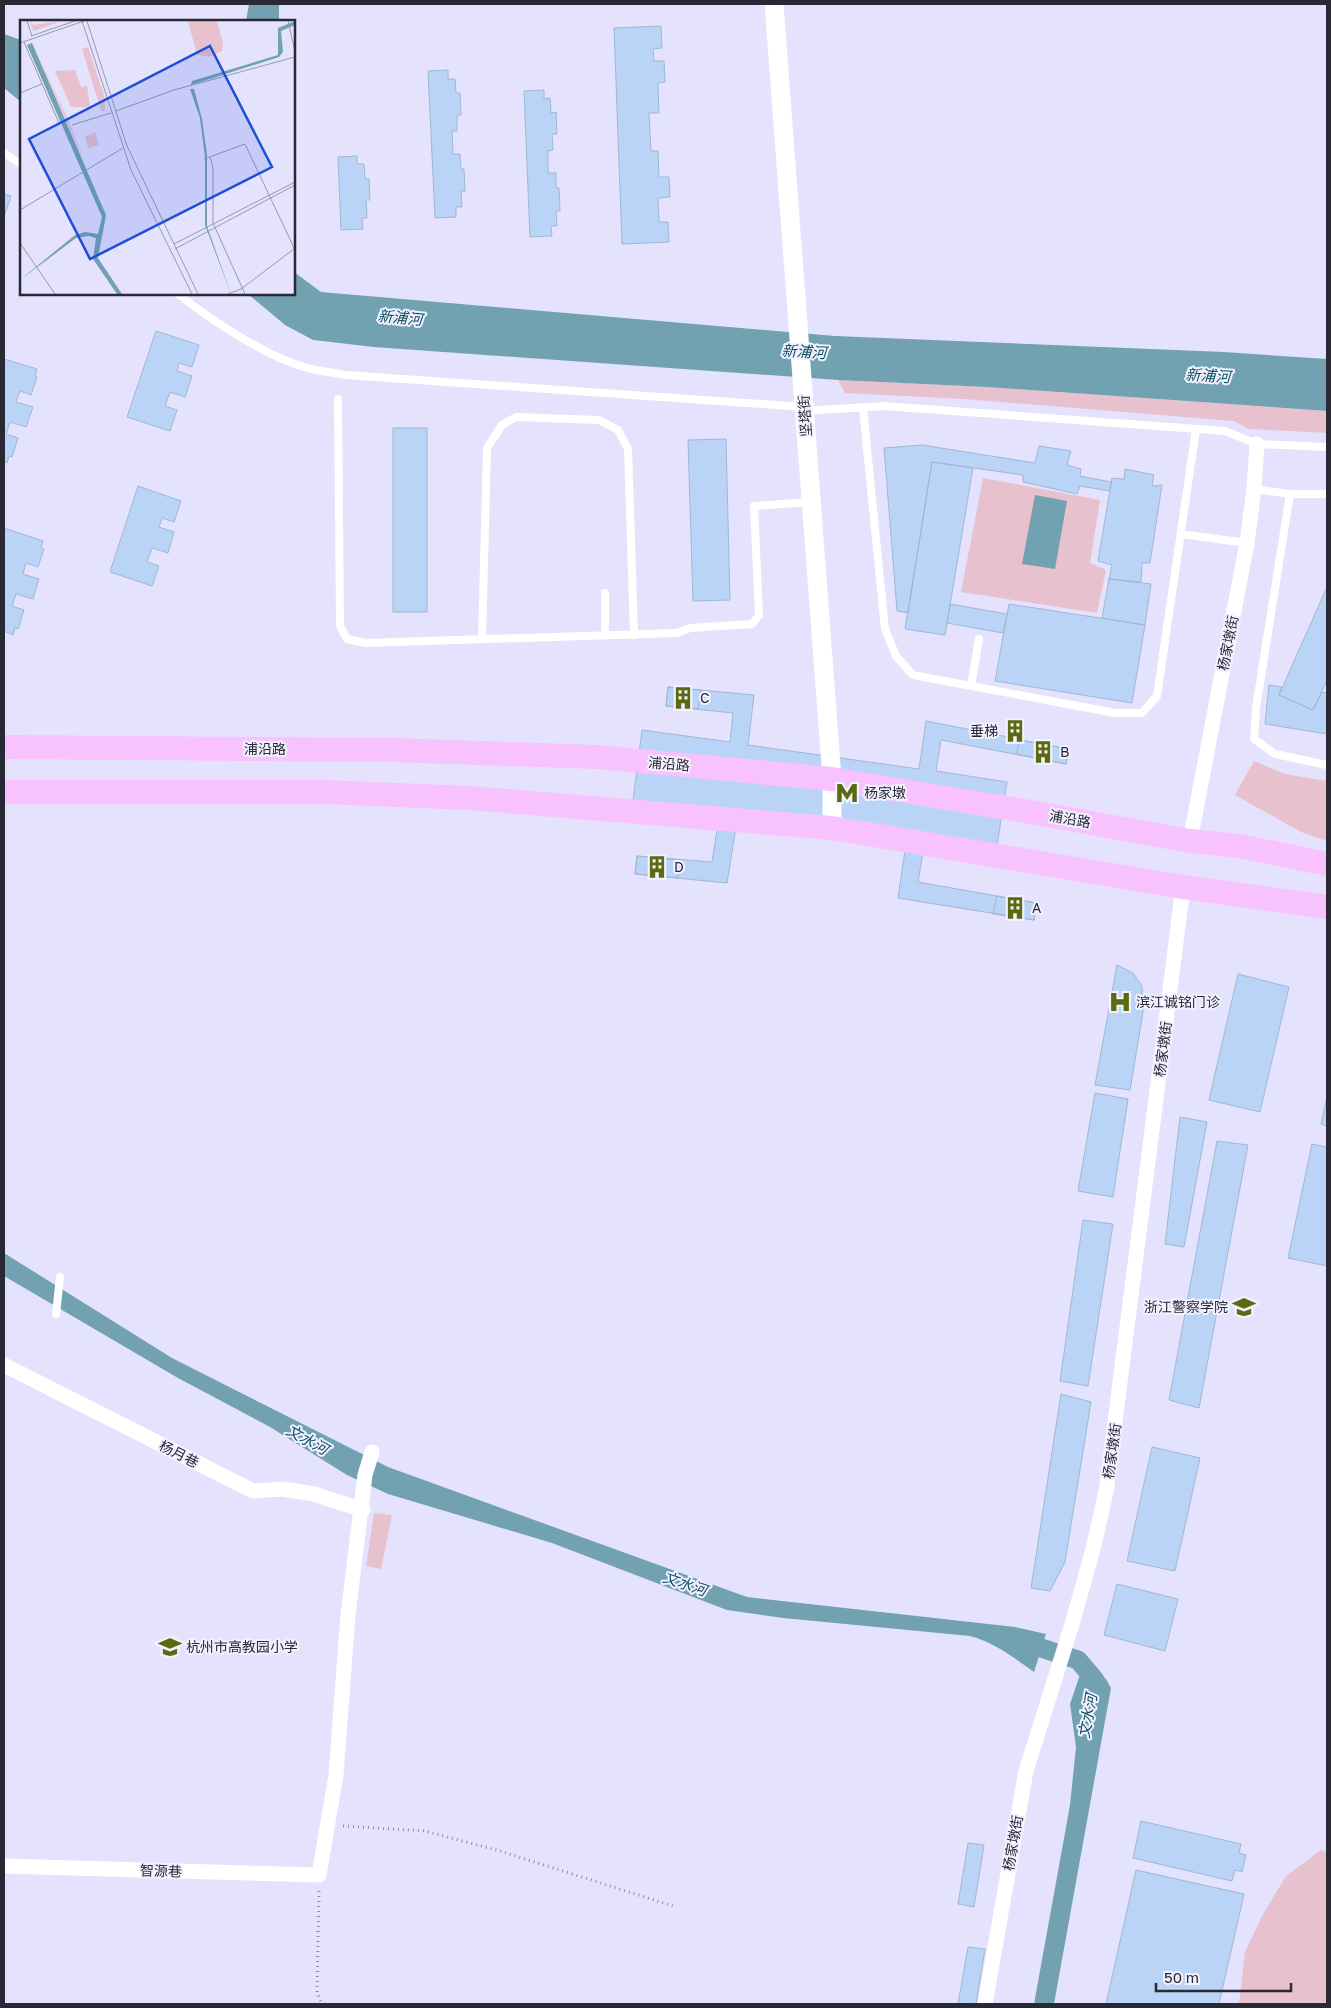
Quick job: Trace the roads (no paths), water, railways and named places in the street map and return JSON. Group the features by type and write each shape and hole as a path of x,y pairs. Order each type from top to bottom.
{"main road":[{"name":"浦沿路","path":"4,747 393,750 598,757 832,779 1190,841 1239,846 1327,864"},
{"path":"4,792 324,792 470,798 832,828 1183,887 1327,907"}],"street":[{"name":"坚塔街","path":"774,4 832,779 832,828"},
{"name":"杨家墩街","path":"1190,841 1247,543 1254,489 1257,444"},
{"name":"杨家墩街","path":"985,2004 1026,1770 1073,1622 1106,1492 1183,887"},
{"name":"杨月巷","path":"4,1365 253,1491 282,1488 314,1494 362,1510"},
{"path":"362,1510 372,1452"},
{"name":"智源巷","path":"4,1866 319,1876 336,1775 344,1661 362,1510"}],"lane":[{"path":"4,153 20,163"},
{"path":"179,295 221,324 282,359 301,367 346,375 804,409 884,406 1225,431 1257,444 1327,446"},
{"path":"338,399 340,626 347,639 366,643 634,635 677,633 690,628 752,624 759,615 754,506 811,502"},
{"path":"863,408 885,629 896,656 913,675 1116,712 1142,713 1157,696 1196,429"},
{"path":"482,639 487,448 502,425 516,417 599,420 618,430 628,449 634,635"},
{"path":"1254,489 1290,494 1327,494"},
{"path":"1290,494 1256,708 1254,739 1276,754 1327,765"},
{"path":"1181,534 1247,543"},
{"path":"605,636 606,593"},
{"path":"971,686 980,639"},
{"path":"56,1314 60,1277"}],"water":[{"path":"249,4 279,4 279,20 246,20"},
{"path":"4,34 20,40 20,101 4,88"},
{"name":"新浦河","path":"295,273 321,292 835,336 1224,352 1327,359 1327,411 987,387 838,380 374,347 313,340 285,325 249,295 295,295"},
{"path":"1035,495 1067,501 1055,569 1022,564"},
{"path":"4,1253 172,1358 388,1467 747,1597 1015,1627 1046,1634 1034,1672 996,1647 970,1636 783,1618 727,1610 552,1543 388,1494 347,1475 270,1427 178,1378 4,1276"},
{"path":"1084,1663 1106,1679 1111,1688 1054,2004 1034,2004 1070,1805 1076,1747 1070,1704"}],"waterway":[{"name":"文水河","path":"1017,1640 1078,1660 1095,1680 1093,1688"}],"place":[{"name":"C","path":"683,698"},
{"name":"垂梯","path":"1015,731"},
{"name":"B","path":"1043,752"},
{"name":"杨家墩","path":"847,793"},
{"name":"D","path":"657,867"},
{"name":"A","path":"1015,908"},
{"name":"滨江诚铭门诊","path":"1120,1002"},
{"name":"浙江警察学院","path":"1244,1307"},
{"name":"杭州市高教园小学","path":"170,1647"}]}
